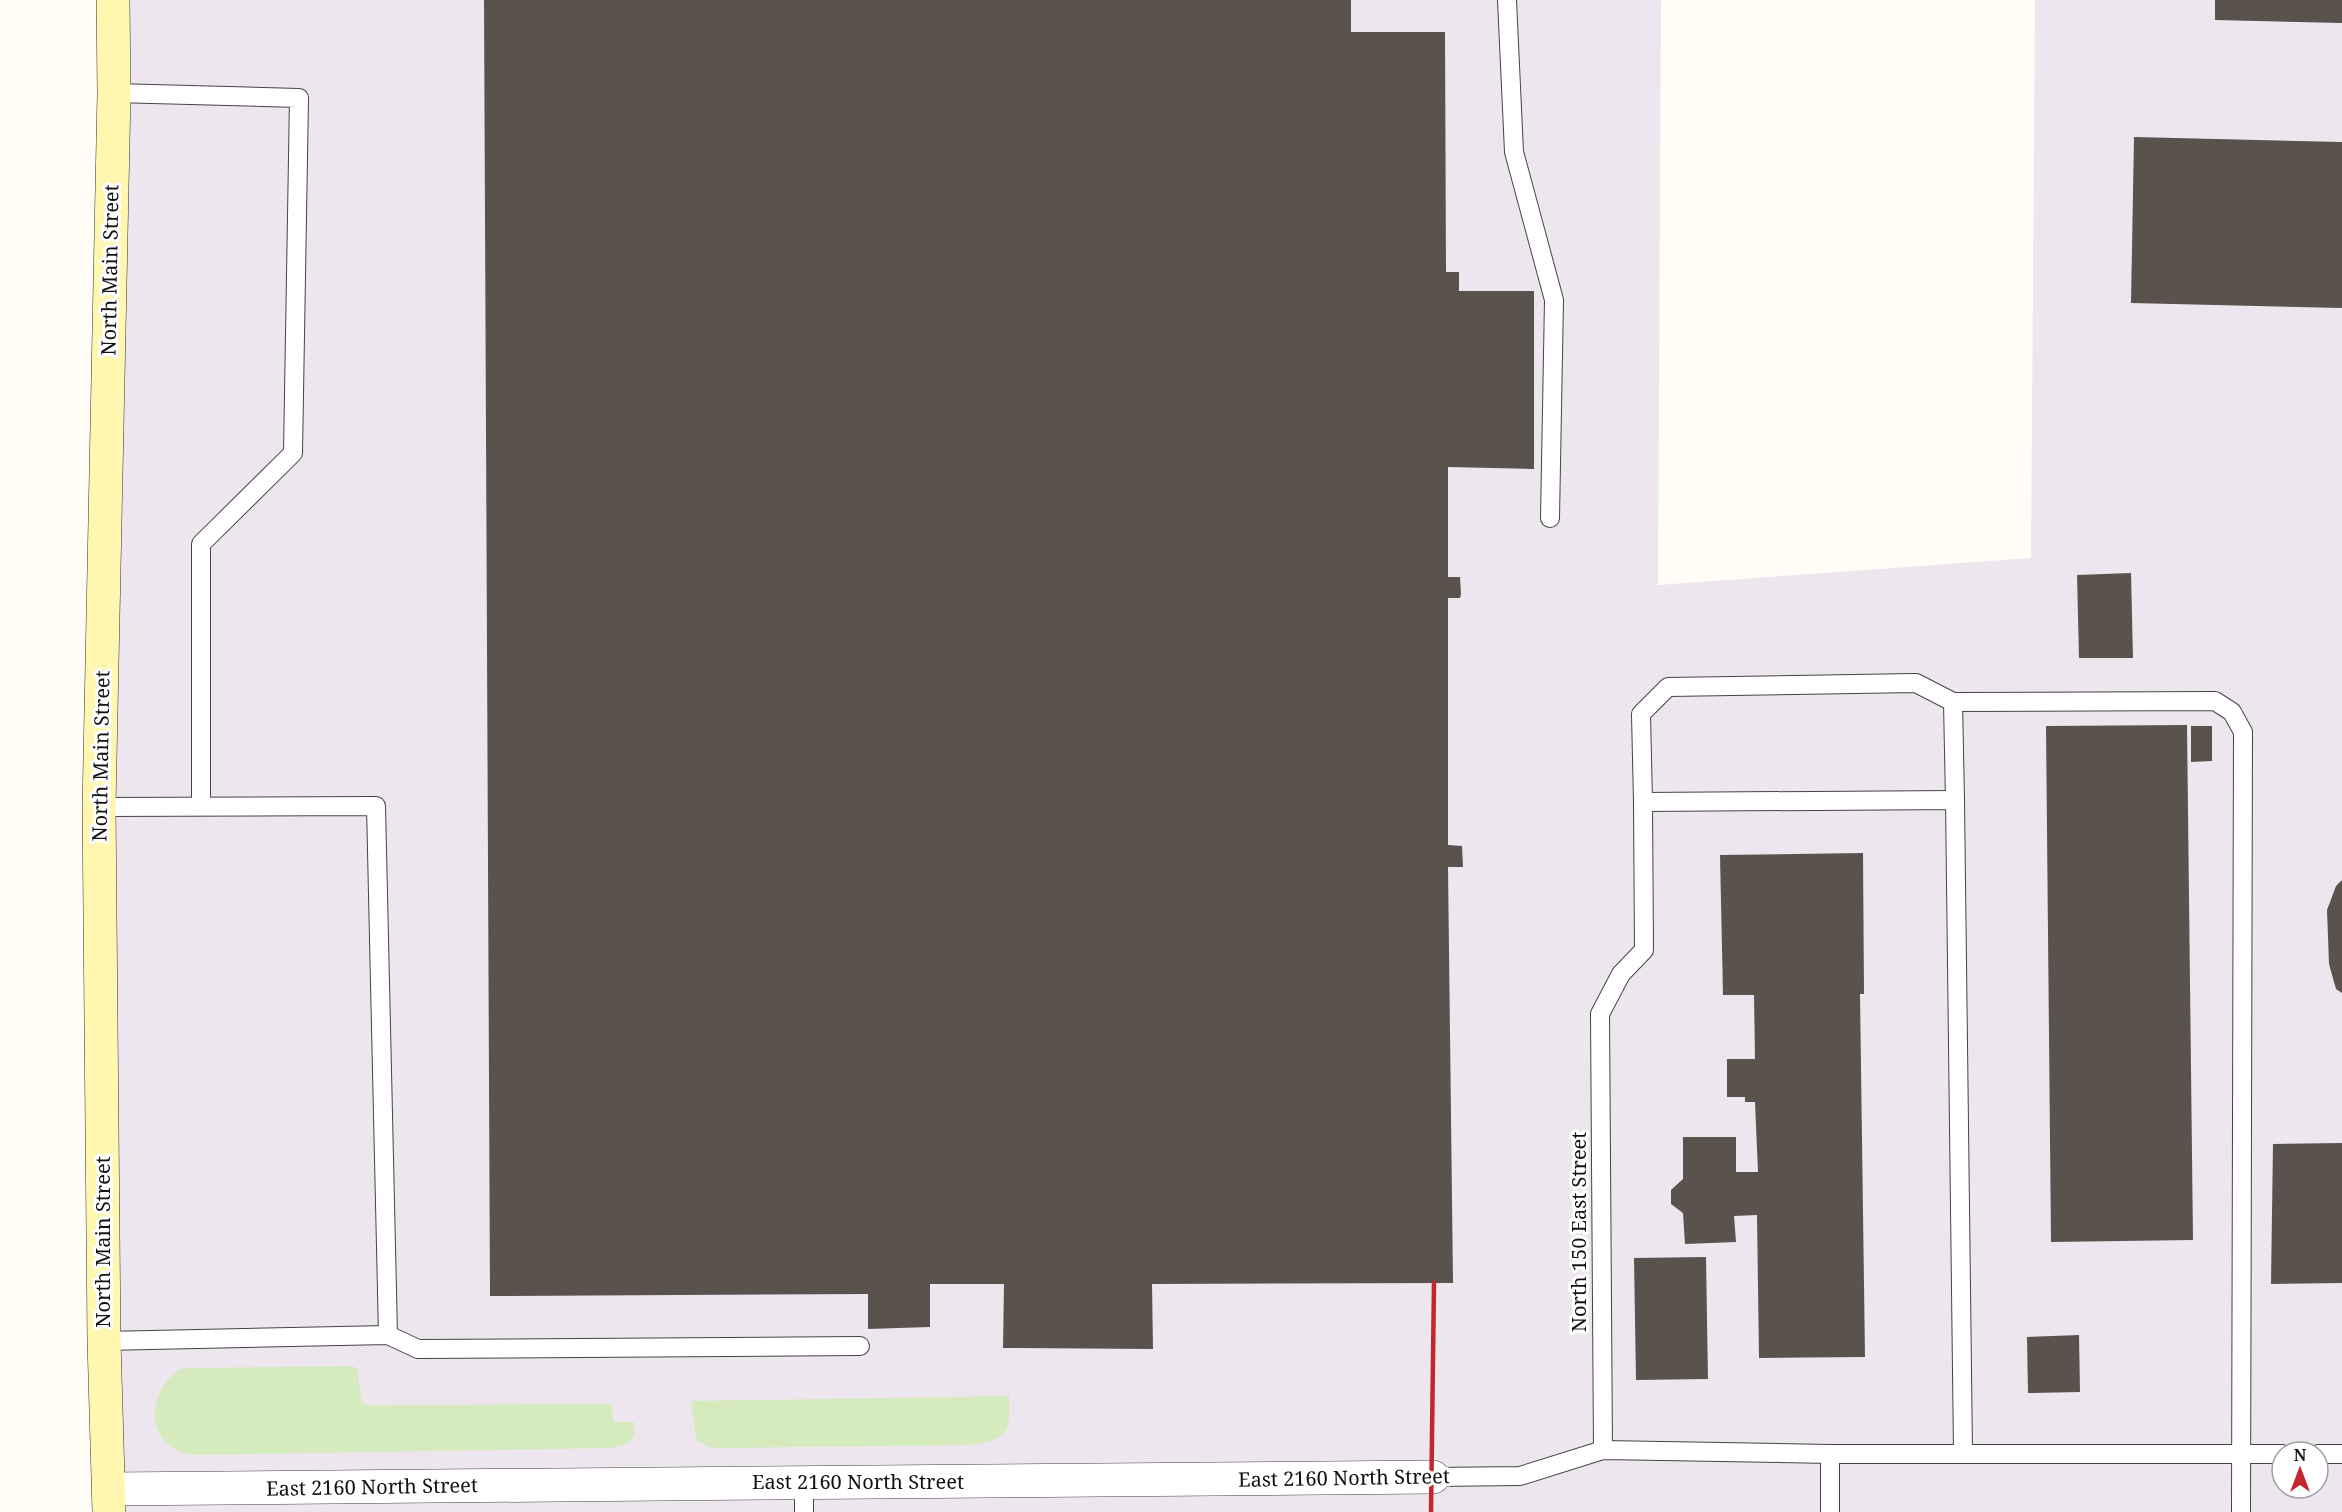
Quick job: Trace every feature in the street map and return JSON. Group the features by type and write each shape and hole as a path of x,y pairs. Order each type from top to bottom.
{"main road":[{"name":"North Main Street","path":"109,1501 104,1341 99,807 114,93 113,0"}],"street":[{"name":"East 2160 North Street","path":"109,1501 804,1497 1433,1478"}],"lane":[{"path":"1507,0 1514,152 1554,300 1550,518"},
{"path":"114,93 299,98 293,453 201,544 201,806"},
{"path":"1955,800 1643,802 1641,714 1668,687 1916,683 1953,702 2215,701 2232,712 2243,732 2241,1512"},
{"path":"1953,702 1963,1452"},
{"name":"North 150 East Street","path":"1603,1450 1600,1014 1621,974 1644,950 1643,802"},
{"path":"99,807 376,806 388,1335"},
{"path":"104,1341 388,1335 418,1349 860,1346"},
{"name":"East 2160 North Street","path":"1433,1478 1520,1476 1603,1450 1830,1454 1963,1452 2270,1454"},
{"path":"1830,1454 1830,1512"}],"shaded area":[{"path":"106,0 1661,0 1658,585 2031,558 2035,0 2342,0 2342,1512 109,1512"}],"green space":[{"path":"353,1366 357,1369 362,1403 368,1405 612,1404 613,1422 634,1422 634,1435 629,1443 611,1448 195,1455 183,1453 169,1445 160,1435 156,1423 155,1411 163,1386 183,1368"},
{"path":"1009,1396 1008,1427 1004,1433 992,1440 969,1445 711,1448 696,1440 691,1401"}],"building":[{"path":"484,0 1351,0 1351,32 1445,32 1446,272 1459,272 1459,291 1534,291 1534,469 1448,467 1448,577 1460,577 1461,594 1460,598 1448,598 1448,845 1462,846 1463,867 1448,867 1453,1283 1152,1284 1153,1349 1003,1348 1004,1284 930,1284 930,1327 868,1329 868,1294 490,1296"},
{"path":"2215,0 2342,0 2342,23 2215,20"},
{"path":"2134,137 2342,142 2342,308 2131,303"},
{"path":"2131,573 2133,658 2079,658 2077,575"},
{"path":"2187,725 2193,1240 2051,1242 2046,726"},
{"path":"2191,726 2212,726 2212,761 2191,762"},
{"path":"1863,853 1864,994 1860,994 1865,1357 1759,1358 1757,1215 1734,1216 1736,1242 1685,1244 1683,1213 1671,1204 1671,1190 1683,1179 1683,1137 1736,1137 1736,1172 1758,1172 1755,1102 1745,1102 1745,1097 1727,1097 1727,1059 1755,1059 1754,995 1723,995 1720,855"},
{"path":"2342,880 2342,993 2336,989 2329,964 2327,910 2336,886"},
{"path":"2342,1143 2342,1283 2271,1284 2273,1144"},
{"path":"1706,1257 1708,1379 1636,1380 1634,1258"},
{"path":"2079,1335 2080,1392 2028,1393 2027,1337"}],"railway":[{"path":"1431,1512 1434,1283"}]}
